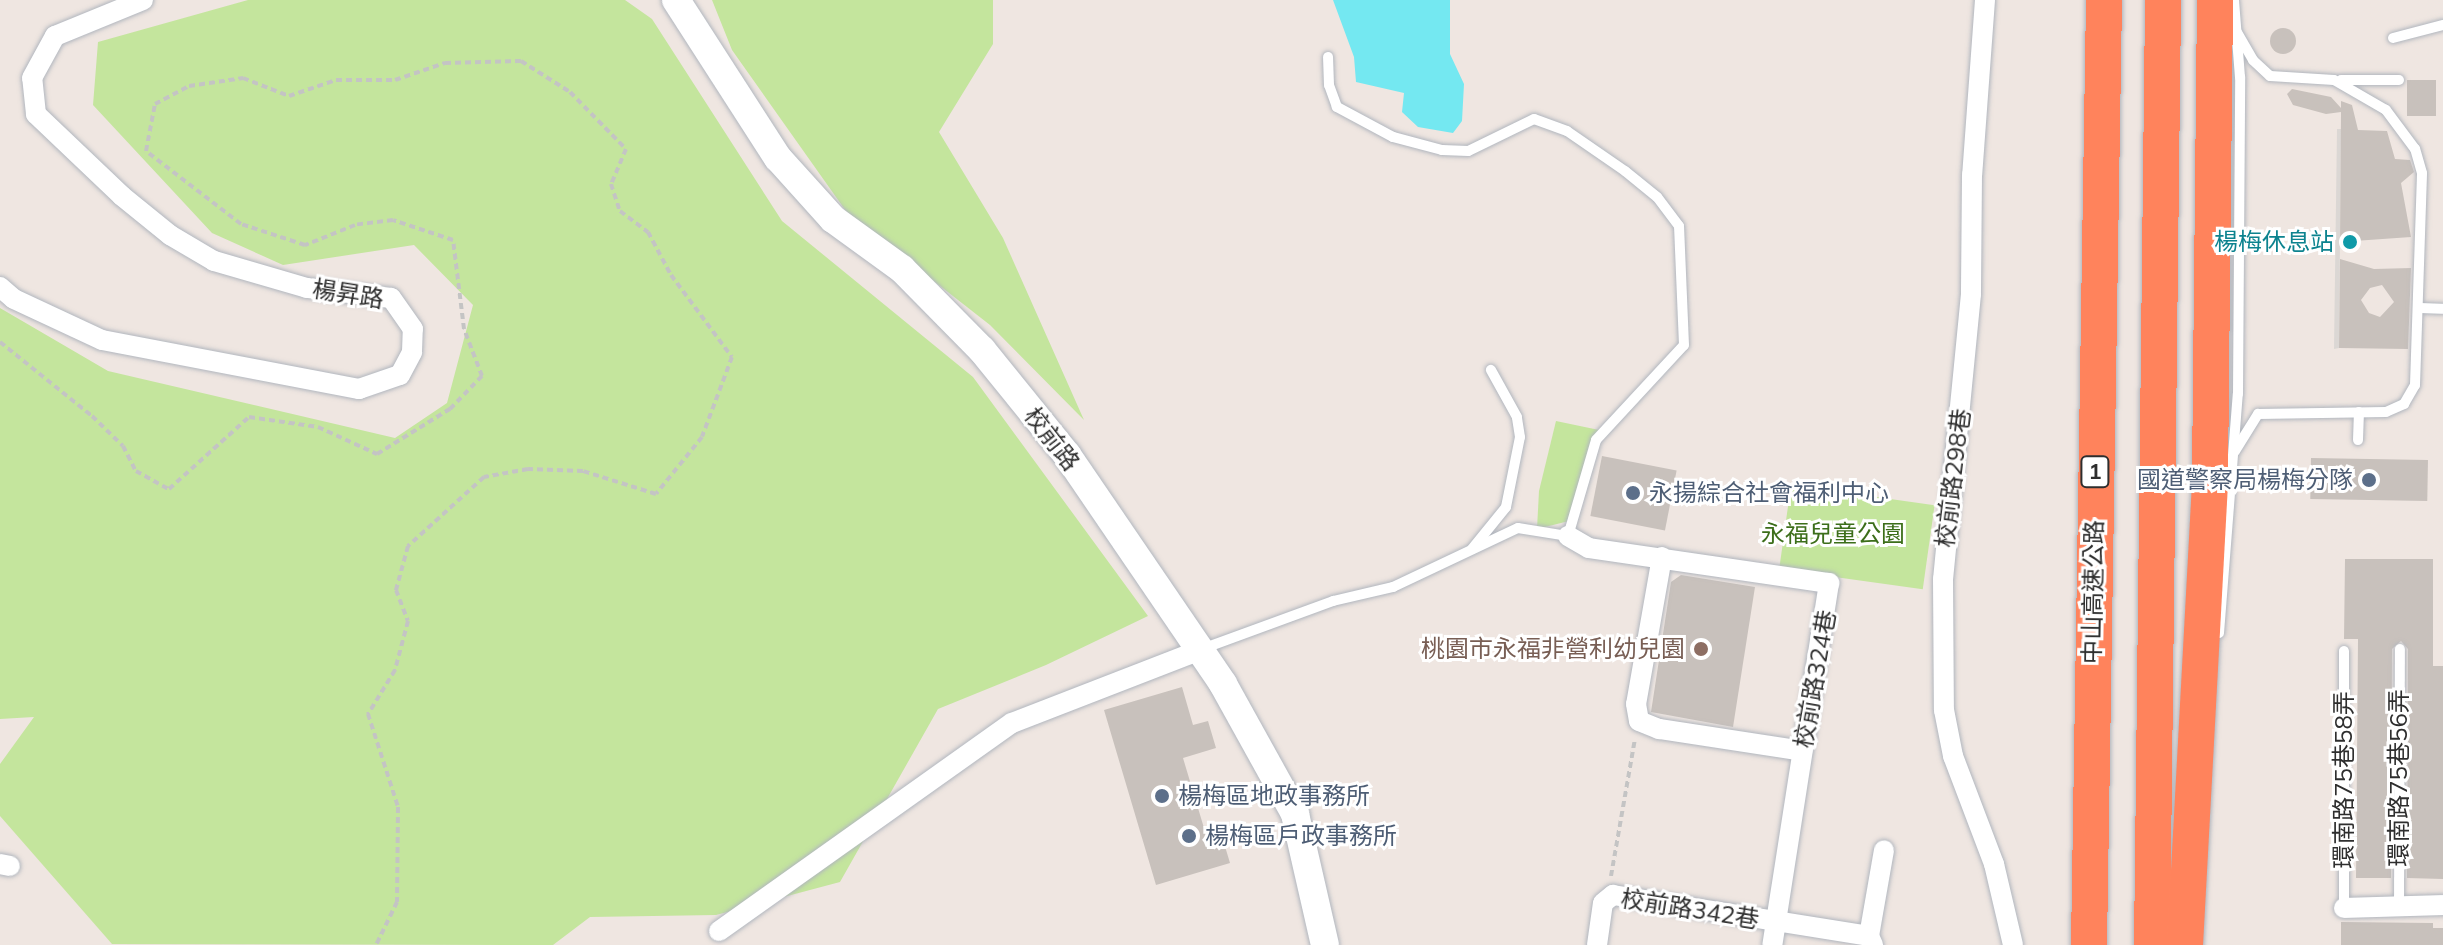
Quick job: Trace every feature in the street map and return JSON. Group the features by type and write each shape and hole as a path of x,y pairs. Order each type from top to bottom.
{"highway":[{"name":"中山高速公路","path":"2089,945 2104,0"},
{"path":"2152,945 2163,0"},
{"path":"2185,945 2210,476 2225,14"}],"street":[{"name":"楊昇路","path":"0,287 14,299 102,340 359,389 400,375 412,352 413,329 391,298 307,288 214,261 170,235 122,196 36,114 32,78 55,36 143,0"},
{"name":"校前路","path":"676,0 778,158 833,219 902,269 982,350 1067,455 1200,650 1295,814 1325,945"},
{"name":"校前路298巷","path":"1985,0 1967,342 1943,579 1944,710 1953,756 1994,864 2013,945"},
{"name":"校前路324巷","path":"1568,536 1589,548 1829,583 1772,945"},
{"path":"1662,557 1636,704 1639,721 1659,729 1802,751"},
{"path":"719,931 1012,723 1200,650"},
{"path":"1871,940 1884,850"},
{"name":"校前路342巷","path":"1597,945 1607,897 1871,940"},
{"path":"2344,908 2443,905"}],"lane":[{"path":"2219,643 2234,452 2240,93 2225,14 2234,0"},
{"path":"2225,14 2253,60 2270,76 2399,80"},
{"path":"2393,38 2443,25"},
{"path":"1200,650 1333,601 1393,587 1469,554 1518,528 1568,536 1596,440 1684,345 1676,218 1616,165 1567,131 1534,119 1468,151 1442,150 1393,137 1337,107 1329,85 1328,57"},
{"path":"2234,452 2258,414 2386,412 2404,404 2415,385 2422,173 2415,149 2386,110 2334,80"},
{"path":"2418,308 2443,309"},
{"path":"1469,554 1506,507 1520,437 1517,417 1491,370"},
{"path":"2358,440 2359,412"},
{"name":"環南路75巷56弄","path":"2399,906 2400,649"},
{"name":"環南路75巷58弄","path":"2344,651 2344,908"},
{"path":"2185,945 2208,771"}],"path":[{"path":"1607,897 1639,721"}],"green space":[{"path":"248,0 625,0 652,19 782,221 973,377 1148,616 1046,665 938,709 840,882 716,915 590,917 553,945 112,944 0,816 0,764 34,717 0,719 0,308 108,371 395,438 447,403 473,305 414,245 283,265 212,233 93,105 98,42"},
{"path":"712,0 993,0 993,44 939,132 1003,238 1084,420 990,325 848,214 732,50"},
{"path":"1556,421 1599,430 1577,519 1537,529 1539,491"},
{"name":"永福兒童公園","path":"1791,485 1935,505 1923,589 1779,569"}],"shaded area":[{"path":"2337,129 2341,129 2339,348 2334,349"}],"water":[{"path":"1333,0 1450,0 1450,54 1464,84 1462,121 1453,133 1418,127 1402,112 1404,93 1356,82 1354,57"}],"building":[{"path":"2283,28 2292,32 2296,41 2292,50 2283,54 2274,50 2270,41 2274,32"},
{"path":"2407,80 2436,80 2436,116 2407,116"},
{"path":"2292,89 2331,97 2341,108 2341,101 2352,105 2358,130 2387,131 2395,159 2410,160 2414,172 2401,183 2411,237 2340,242 2341,112 2326,114 2293,105 2287,94"},
{"path":"2340,259 2374,269 2411,268 2408,349 2339,348","holes":["2382,285 2394,302 2380,317 2369,313 2361,300 2370,288"]},
{"name":"永揚綜合社會福利中心","path":"1602,456 1677,471 1665,530 1590,516"},
{"name":"國道警察局楊梅分隊","path":"2311,458 2428,460 2427,501 2310,499"},
{"path":"2345,559 2433,559 2433,666 2443,666 2443,879 2407,878 2408,649 2401,641 2392,649 2391,878 2356,878 2358,639 2344,639"},
{"name":"桃園市永福非營利幼兒園","path":"1681,575 1755,587 1733,727 1651,712 1671,582"},
{"name":"楊梅區地政事務所","path":"1182,687 1193,725 1208,721 1216,748 1183,758 1207,838 1221,833 1230,863 1156,885 1104,710"},
{"path":"2341,922 2433,923 2433,928 2443,928 2443,945 2341,945"}],"place":[{"name":"楊梅休息站","path":"2350,242"},
{"name":"國道警察局楊梅分隊","path":"2369,480"},
{"name":"永揚綜合社會福利中心","path":"1633,493"},
{"name":"桃園市永福非營利幼兒園","path":"1701,649"},
{"name":"楊梅區地政事務所","path":"1162,796"},
{"name":"楊梅區戶政事務所","path":"1189,836"}]}
